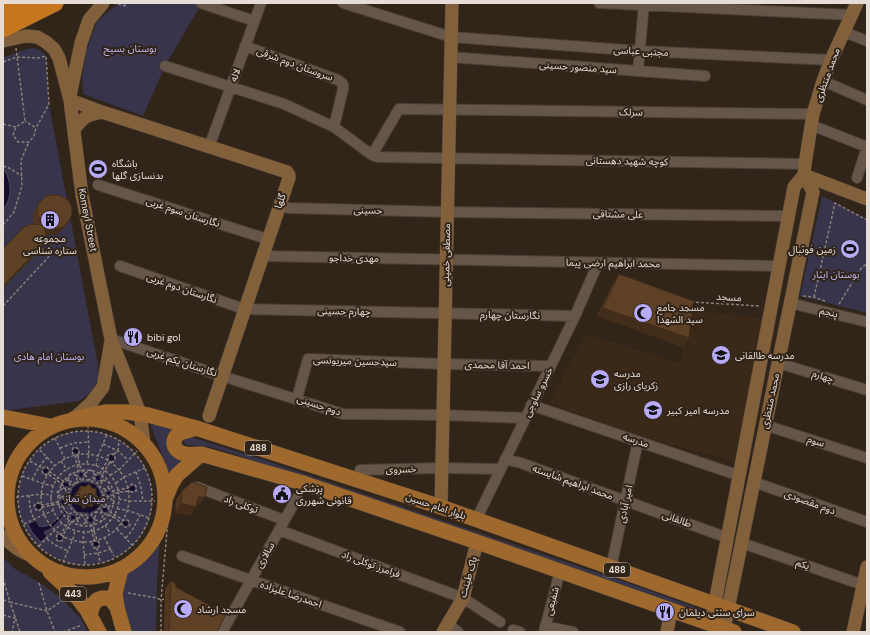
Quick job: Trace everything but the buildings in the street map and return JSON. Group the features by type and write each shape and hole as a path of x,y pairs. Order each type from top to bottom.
{"highway":[{"path":"3,14 30,3"},
{"path":"7,36 55,3"}],"main road":[{"name":"بلوار امام حسین","path":"73,419 105,412 127,412 140,413 196,428 440,507 792,632"},
{"path":"3,417 53,432"},
{"path":"73,419 88,425 96,419 104,420 132,433 139,448 154,458 164,483 164,513 160,526 152,541 142,554 129,564 118,563 106,574 90,577 74,576 61,566 48,568 37,554 22,545 14,533 9,504 8,481 12,466 25,446 37,435 53,432 58,423 73,419"},
{"name":"بلوار امام حسین","path":"196,428 180,434 174,440 176,450 183,454 201,454 304,483 723,628"},
{"path":"163,503 177,475 201,454"},
{"name":"443","path":"37,554 77,597 87,610 87,620 99,632"},
{"path":"117,607 115,594 118,563"},
{"path":"87,620 96,600 108,598 112,600 134,632"}],"street":[{"path":"70,100 81,43 89,20 103,3"},
{"path":"202,3 254,21"},
{"name":"لاله","path":"209,147 261,3"},
{"path":"343,3 451,37"},
{"name":"مصطفی خمینی","path":"440,507 452,3"},
{"path":"599,3 855,9"},
{"path":"638,71 644,4"},
{"name":"محمد منتظری","path":"723,628 722,569 794,187 805,169 812,120 823,81 831,60 855,9"},
{"path":"844,32 867,41"},
{"path":"7,36 37,37 54,49 59,58 70,100"},
{"name":"مجتبی عباسی","path":"451,37 640,51 831,60"},
{"name":"سروستان دوم شرقی","path":"245,46 338,80 343,84 334,127"},
{"name":"سید منصور حسینی","path":"450,58 705,76"},
{"path":"165,66 284,104 334,127 372,155"},
{"path":"823,81 867,100"},
{"name":"گلها","path":"70,100 102,112 287,172 289,175 209,416"},
{"name":"Komeyl Street","path":"70,100 82,195 111,339 140,413 139,448"},
{"name":"سرلک","path":"372,155 399,109 812,120"},
{"path":"74,129 85,116 102,112"},
{"path":"812,120 867,147 857,178"},
{"name":"کوچه شهید دهستانی","path":"372,155 384,158 805,169"},
{"path":"805,169 867,198"},
{"name":"محمد منتظری","path":"722,607 735,573 742,542 813,192 805,169"},
{"name":"نگارستان سوم غربی","path":"98,185 267,239"},
{"name":"حسینی","path":"288,208 447,212"},
{"name":"علی مشتاقی","path":"447,212 789,216"},
{"name":"مهدی خداجو","path":"262,256 446,260"},
{"name":"محمد ابراهیم ارضی پیما","path":"446,260 780,266"},
{"name":"خسرو ساوجی","path":"476,520 598,263"},
{"name":"نگارستان دوم غربی","path":"120,266 244,310"},
{"name":"پنجم","path":"790,303 867,322"},
{"name":"چهارم حسینی","path":"244,310 445,313"},
{"name":"نگارستان چهارم","path":"445,313 574,316"},
{"name":"Komeyl Street","path":"73,419 91,403 103,387 111,339"},
{"name":"نگارستان یکم غربی","path":"111,339 222,376"},
{"name":"سیدحسین میریونسی","path":"297,398 308,359 444,364"},
{"name":"چهارم","path":"778,363 867,390"},
{"name":"احمد آقا محمدی","path":"444,364 550,366"},
{"name":"دوم حسینی","path":"222,376 297,398 343,414 525,418"},
{"name":"مدرسه","path":"531,405 740,476"},
{"name":"سوم","path":"765,425 867,458"},
{"name":"امیر آبادی","path":"611,568 638,441"},
{"name":"محمد ابراهیم شایسته","path":"505,459 521,463 625,501"},
{"name":"خسروی","path":"360,470 441,468 500,469"},
{"name":"دوم مقصودی","path":"754,482 867,522"},
{"name":"توکلی راد","path":"197,487 284,520"},
{"name":"سالاری","path":"224,631 226,618 251,580 297,498"},
{"name":"طالقانی","path":"625,501 728,538"},
{"name":"فرامرز توکلی راد","path":"279,530 463,598 500,622"},
{"path":"3,536 13,547 21,552 37,554"},
{"name":"پاک طینت","path":"450,629 463,598 477,542"},
{"name":"یکم","path":"742,542 864,585"},
{"name":"احمدرضا علیزاده","path":"182,556 400,632"},
{"path":"853,632 867,568"},
{"path":"722,569 735,573"},
{"name":"شفیعی","path":"545,629 560,571"},
{"path":"667,632 671,610"},
{"path":"545,629 573,632"}],"path":[{"path":"115,3 126,6 125,3"},
{"path":"7,36 17,57 25,121"},
{"path":"3,62 17,57 38,58 46,56 49,104 21,160 22,186 14,212 3,225"},
{"path":"25,121 16,127 13,135 18,142 29,142"},
{"path":"25,121 36,128"},
{"path":"3,124 16,127"},
{"path":"3,166 22,176"},
{"path":"814,297 835,203 867,220"},
{"path":"3,306 54,251"},
{"path":"838,306 862,267 867,264"},
{"name":"مسجد","path":"691,302 772,307"},
{"path":"88,425 99,432 119,440 130,448 139,448"},
{"path":"53,432 64,434 73,432 88,425"},
{"path":"87,464 89,454 88,425"},
{"path":"53,432 65,459"},
{"path":"9,504 30,461 39,449 48,442 53,432"},
{"path":"96,466 106,434"},
{"path":"89,480 94,476 101,474 104,470 109,461 108,455 114,454 118,451 119,440"},
{"path":"60,448 74,443 89,442"},
{"path":"74,443 75,447 78,447 80,450 78,454 80,470 76,476 76,483"},
{"path":"103,444 118,451 128,460"},
{"path":"75,447 72,448 72,451 75,455 77,465 89,480"},
{"path":"110,475 119,470 139,448"},
{"path":"139,448 151,485 163,503 167,527 161,600 161,632"},
{"path":"39,449 55,466"},
{"path":"89,454 109,461 119,470 124,477 128,489 129,501 122,521 116,528 104,537 95,540 83,541 73,539 55,529 45,515 42,506 42,494 44,484 49,473 55,466 61,461 75,455 89,454"},
{"path":"109,461 113,462 115,460 116,457 114,454"},
{"path":"32,480 39,466 47,457"},
{"path":"30,461 39,466 42,469 43,474 46,475 49,473"},
{"path":"61,461 67,470"},
{"path":"87,464 96,466 110,475 116,483 119,499 114,516 105,525 93,530 84,531 67,526 58,518 52,504 52,496 57,479 67,470 77,465 87,464"},
{"path":"42,469 47,467 49,473 62,482 69,481 76,483"},
{"path":"116,483 124,477 145,468"},
{"path":"80,470 91,470 101,474 109,482 113,492 114,503 109,513 102,521 92,525 81,526 70,521 63,514 58,503 57,492 62,482 70,474 80,470"},
{"path":"82,480 85,474 91,470"},
{"path":"91,470 95,483"},
{"path":"136,472 141,487 142,501"},
{"path":"70,474 82,480"},
{"path":"70,474 69,481 71,487"},
{"path":"100,488 102,481 101,474"},
{"path":"22,476 54,486"},
{"path":"68,514 76,513 90,515 101,507 103,494 95,483 89,480 82,480 71,487 68,494 68,501 71,508 76,513 77,520 81,526"},
{"path":"95,483 102,481 109,482"},
{"path":"62,482 68,494"},
{"path":"103,494 107,489 109,482"},
{"path":"128,489 132,484 135,485 136,488"},
{"path":"57,492 64,488 71,487"},
{"path":"100,488 113,492 128,489 134,492 136,488 141,487"},
{"path":"57,492 68,501"},
{"path":"103,501 109,498 113,492"},
{"path":"9,504 29,495 42,494 52,496"},
{"path":"58,503 62,497 68,494"},
{"path":"103,494 114,503"},
{"path":"29,495 30,508 34,520"},
{"path":"119,499 163,503"},
{"path":"64,507 68,501"},
{"path":"103,501 107,506 109,513"},
{"path":"30,508 34,507 37,503 40,503 42,506 58,503 64,507 70,521 62,534 56,536 57,541 55,545"},
{"path":"101,507 114,503"},
{"path":"118,563 122,553 141,535 149,518 163,503"},
{"path":"9,504 20,510 24,524 37,554"},
{"path":"34,507 39,511 42,506"},
{"path":"101,507 103,514 102,521"},
{"path":"117,508 149,518"},
{"path":"24,524 54,510"},
{"path":"96,512 103,514 109,513 122,521 124,527 127,528 129,526"},
{"path":"96,512 92,525 95,540 92,542 92,546 97,548"},
{"path":"70,521 77,520 82,515"},
{"path":"82,515 86,521 92,525"},
{"path":"90,515 95,519 102,521"},
{"path":"81,526 90,515"},
{"path":"126,538 133,529 140,515"},
{"path":"122,521 128,520 130,523 129,526 133,529"},
{"path":"37,554 46,538 63,522"},
{"path":"105,525 110,533"},
{"path":"116,528 132,545"},
{"path":"61,566 73,539 75,529"},
{"path":"84,531 83,541 85,564"},
{"path":"57,541 60,542 63,540 64,538 62,534"},
{"path":"104,537 118,563"},
{"path":"46,538 68,552"},
{"path":"95,540 99,541 100,544 97,548 100,562"},
{"path":"84,555 110,549"},
{"path":"37,554 48,553 55,557 61,566"},
{"path":"61,566 72,563 118,563"},
{"path":"3,578 20,632"},
{"path":"39,582 47,611 55,632"},
{"path":"128,593 161,600 164,599"},
{"path":"3,600 47,611 64,600"},
{"path":"3,615 15,618"},
{"path":"12,632 15,618"},
{"path":"63,632 87,620"}],"shaded area":[{"path":"3,168 10,184 10,194 3,210"},
{"path":"687,309 766,319 742,463 672,445 615,427 549,403 586,334 680,363"},
{"path":"75,448 79,450 77,454 81,472 84,474 82,477 83,482 94,484 96,480 95,476 99,475 109,460 109,455 111,454 114,456 115,459 110,461 100,476 101,480 97,481 95,484 101,494 106,493 108,490 111,492 129,488 132,485 136,488 133,492 129,490 111,493 109,496 106,494 101,495 99,506 103,508 107,507 108,511 123,521 128,521 129,524 124,527 122,522 107,512 103,513 102,509 99,507 90,513 91,517 94,519 92,523 96,541 99,544 97,547 94,547 93,545 95,541 91,523 87,521 89,518 88,513 77,512 75,515 76,519 72,520 62,535 62,540 57,540 58,534 61,534 71,519 70,515 74,515 76,511 73,507 65,513 57,524 44,532 47,536 41,542 32,532 28,524 36,520 39,526 49,525 72,506 70,501 65,502 63,505 60,503 42,507 39,510 35,508 37,503 42,505 60,502 62,499 65,501 70,500 72,489 64,487 63,484 48,473 44,474 42,470 44,468 47,468 49,472 64,482 68,482 72,488 82,482 78,475 80,472 76,454 72,451"}],"green space":[{"name":"بوستان بسیج","path":"119,3 202,3 165,66 143,116 83,94 82,79 86,52 97,21"},
{"name":"بوستان امام هادی","path":"33,48 40,50 46,56 49,104 98,365 98,377 95,386 89,394 79,401 3,411 3,58 23,50"},
{"name":"بوستان ایثار","path":"822,196 867,219 867,313 800,296"},
{"path":"154,422 179,432 175,434 188,458 168,473 166,471 165,463 150,423"},
{"name":"میدان نماز","path":"85,431 110,436 132,451 147,473 152,498 147,523 132,545 110,560 85,565 60,560 38,545 23,523 18,498 23,473 38,451 60,436"},
{"path":"191,437 264,460 631,584 701,609 703,612 234,454 210,447 186,445 184,440"},
{"path":"160,537 156,632 129,632 120,596 124,577 145,560"},
{"path":"3,557 15,569 39,582 60,597 81,619 88,632 3,632"}],"place":[{"name":"باشگاه بدنسازی گلها","path":"98,169"},
{"name":"مجموعه ستاره شناسی","path":"50,220"},
{"name":"زمین فوتبال","path":"850,249"},
{"name":"مسجد جامع سید الشهدا","path":"643,313"},
{"name":"bibi gol","path":"133,337"},
{"name":"مدرسه طالقانی","path":"721,355"},
{"name":"مدرسه زکریای رازی","path":"600,379"},
{"name":"مدرسه امیر کبیر","path":"653,410"},
{"name":"پزشکی قانونی شهرری","path":"282,494"},
{"name":"مسجد ارشاد","path":"183,609"},
{"name":"سرای سنتی دیلمان","path":"665,612"}]}
